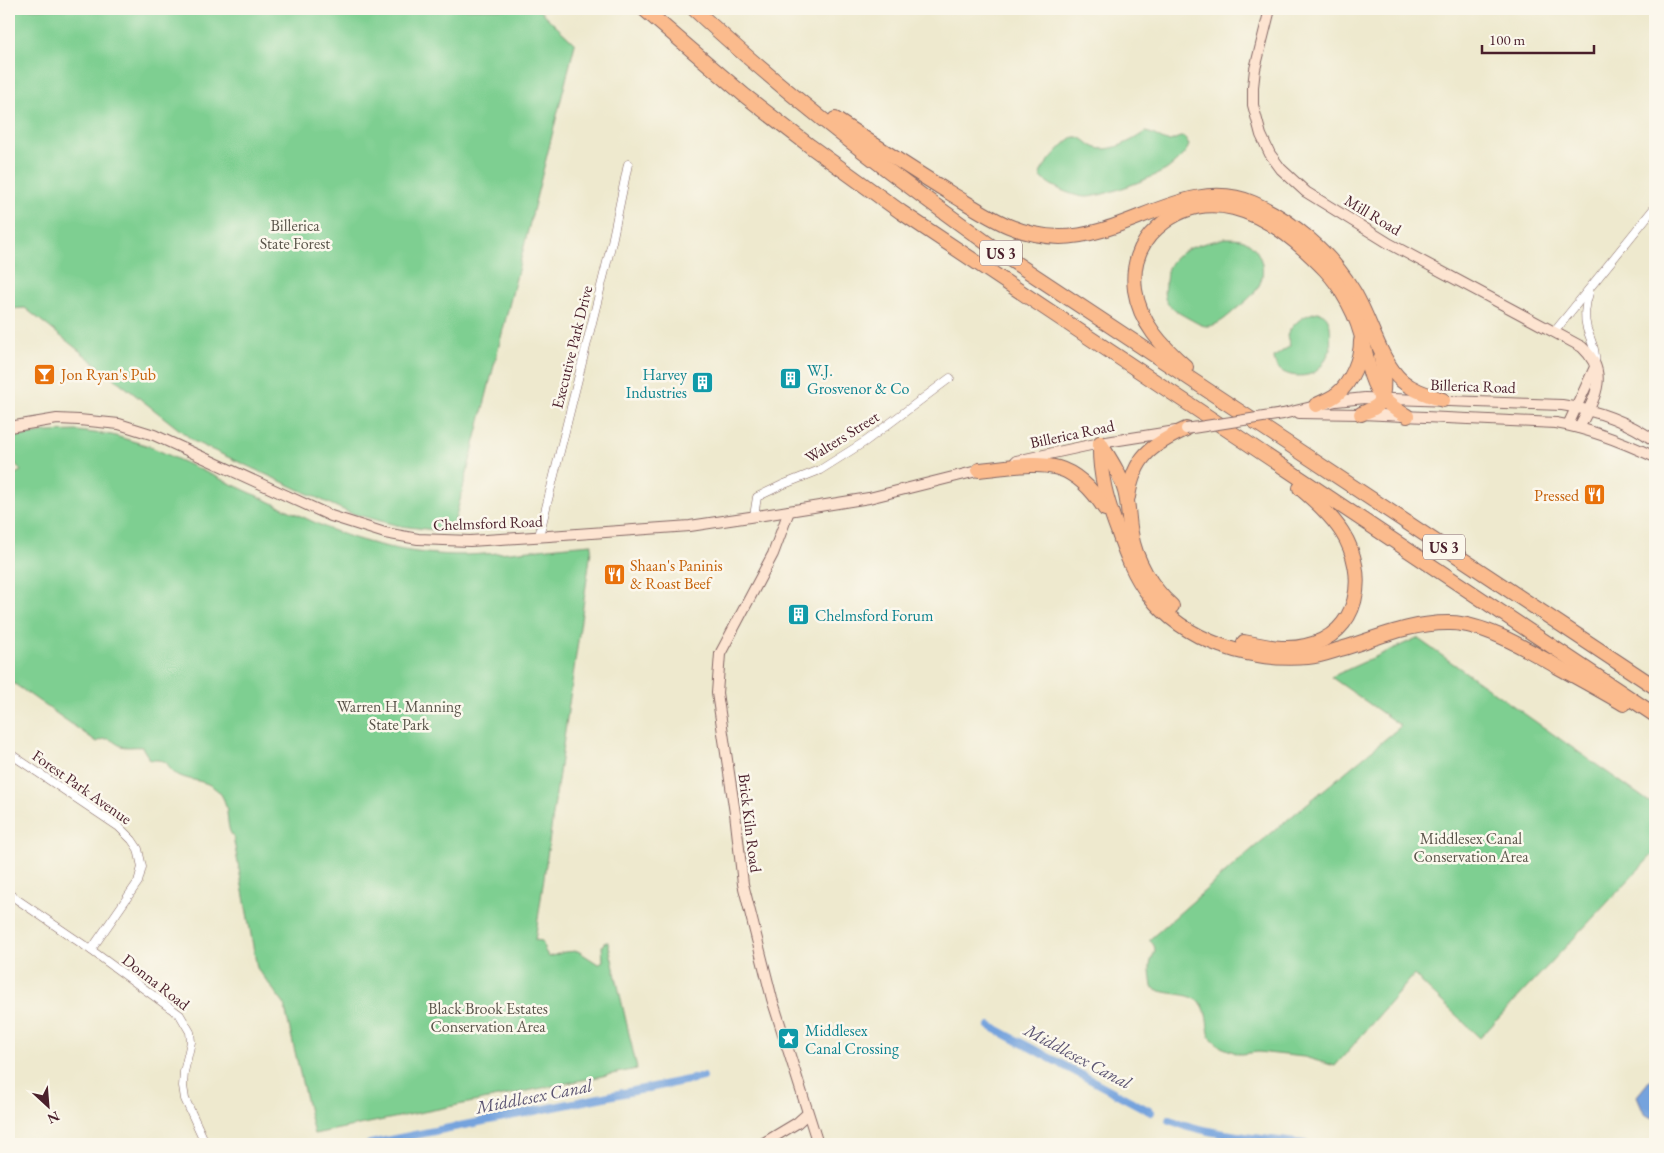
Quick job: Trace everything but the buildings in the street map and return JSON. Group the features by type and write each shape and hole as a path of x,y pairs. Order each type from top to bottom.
{"highway":[{"name":"US 3","path":"644,9 744,95 817,152 900,212 1655,714"},
{"name":"US 3","path":"694,9 780,84 866,155 956,221 1013,261 1655,687"},
{"path":"780,84 823,110 910,169 987,216 1022,231 1060,237 1101,232 1183,201 1203,196 1232,197 1253,203 1297,230 1337,268 1362,306 1389,366 1404,382 1426,395 1444,400"},
{"path":"1232,406 1166,349 1154,336 1136,298 1134,283 1138,256 1149,236 1169,218 1191,209 1215,205 1234,207 1246,211 1273,225 1296,242 1328,273 1346,298 1361,333 1372,376 1382,398 1406,416"},
{"path":"1316,405 1332,398 1345,387 1361,347 1361,333"},
{"path":"1361,414 1376,406 1382,398 1383,370 1377,342"},
{"path":"1127,505 1132,476 1140,460 1158,443 1186,429"},
{"path":"1100,443 1120,476 1132,537 1144,570 1160,593 1179,612 1206,630 1244,642 1286,648 1314,644 1332,634 1348,617 1356,597 1358,574 1352,553 1342,532 1321,506 1262,454"},
{"path":"1100,443 1099,463 1103,485 1115,524 1132,568 1149,596 1179,624 1198,636 1238,650 1262,655 1309,657 1325,654 1413,626 1452,623 1489,632 1528,650 1655,721"},
{"path":"979,470 1041,465 1067,470 1091,488 1115,524"}],"main road":[{"name":"Mill Road","path":"1270,9 1255,69 1253,105 1261,135 1270,154 1281,169 1306,192 1390,244 1582,347 1590,356 1595,367"},
{"path":"1568,425 1595,367"},
{"path":"1579,428 1589,410 1599,383 1595,367"},
{"name":"Billerica Road","path":"869,498 1045,454 1100,443 1283,414 1316,405 1351,399 1444,400 1549,404 1577,407 1610,416 1635,428 1655,441"},
{"name":"Billerica Road","path":"1283,414 1361,414 1540,421 1568,425 1620,441 1655,458"},
{"name":"Chelmsford Road","path":"9,428 35,422 57,420 119,424 154,435 331,516 385,533 418,539 463,541 690,526 869,498"},
{"name":"Brick Kiln Road","path":"789,511 773,554 720,654 717,672 717,693 735,814 743,884 772,999 818,1144"},
{"path":"762,1144 797,1123 808,1114"}],"street":[{"name":"Executive Park Drive","path":"539,536 612,242 628,164"},
{"path":"1555,331 1655,207"},
{"path":"1591,288 1587,299 1585,315 1587,329 1595,353 1595,367"},
{"name":"Walters Street","path":"754,516 757,497 820,470 866,441 950,378"},
{"name":"Forest Park Avenue","path":"9,753 119,827 138,849 142,867 138,882 91,950"},
{"name":"Donna Road","path":"9,894 91,950 180,1015 190,1032 191,1042 184,1072 183,1086 185,1099 203,1138"}],"green space":[{"name":"Billerica State Forest","path":"9,9 538,9 575,44 452,532 400,526 350,513 195,442 25,308 9,309"},
{"path":"1145,132 1168,141 1184,137 1189,145 1188,148 1166,170 1150,178 1093,196 1081,197 1069,193 1050,184 1041,177 1040,174 1047,162 1071,138 1077,137 1094,147 1107,149 1121,145"},
{"path":"1225,238 1242,239 1255,249 1261,262 1262,276 1257,289 1244,303 1220,322 1204,326 1168,304 1164,295 1167,270 1179,254 1186,250"},
{"path":"1318,312 1327,318 1330,328 1331,349 1324,362 1315,372 1303,376 1290,375 1284,372 1275,363 1274,357 1290,346 1287,336 1295,324 1308,315"},
{"name":"Warren H. Manning State Park","path":"77,431 112,435 149,446 329,529 378,545 446,555 463,555 592,544 535,940 542,941 549,957 564,952 578,951 598,964 603,961 602,946 605,942 608,942 637,1069 314,1134 284,1004 257,968 233,836 230,832 222,795 208,784 178,775 171,770 166,762 150,760 142,747 123,747 108,739 97,742 9,680 9,477 21,471 9,455 9,438 46,432"},
{"name":"Middlesex Canal Conservation Area","path":"1417,638 1655,806 1655,852 1480,1038 1414,975 1335,1066 1304,1057 1258,1052 1241,1054 1221,1047 1210,1037 1205,1010 1199,1001 1152,987 1150,966 1155,949 1153,943 1149,940 1251,850 1401,726 1331,677"}],"water":[{"path":"1655,1074 1655,1119 1645,1115 1637,1096"}],"waterway":[{"name":"Middlesex Canal","path":"990,1026 1151,1112"},
{"name":"Middlesex Canal","path":"370,1144 703,1077"},
{"name":"Middlesex Canal","path":"1169,1120 1202,1130 1305,1144"}],"place":[{"name":"Jon Ryan's Pub","path":"45,374"},
{"name":"W.J. Grosvenor & Co","path":"791,379"},
{"name":"Harvey Industries","path":"703,383"},
{"name":"Pressed","path":"1595,495"},
{"name":"Shaan's Paninis & Roast Beef","path":"614,574"},
{"name":"Chelmsford Forum","path":"799,615"},
{"name":"Middlesex Canal Crossing","path":"789,1039"}],"park label":[{"name":"Black Brook Estates Conservation Area","path":"488,1017"}]}
